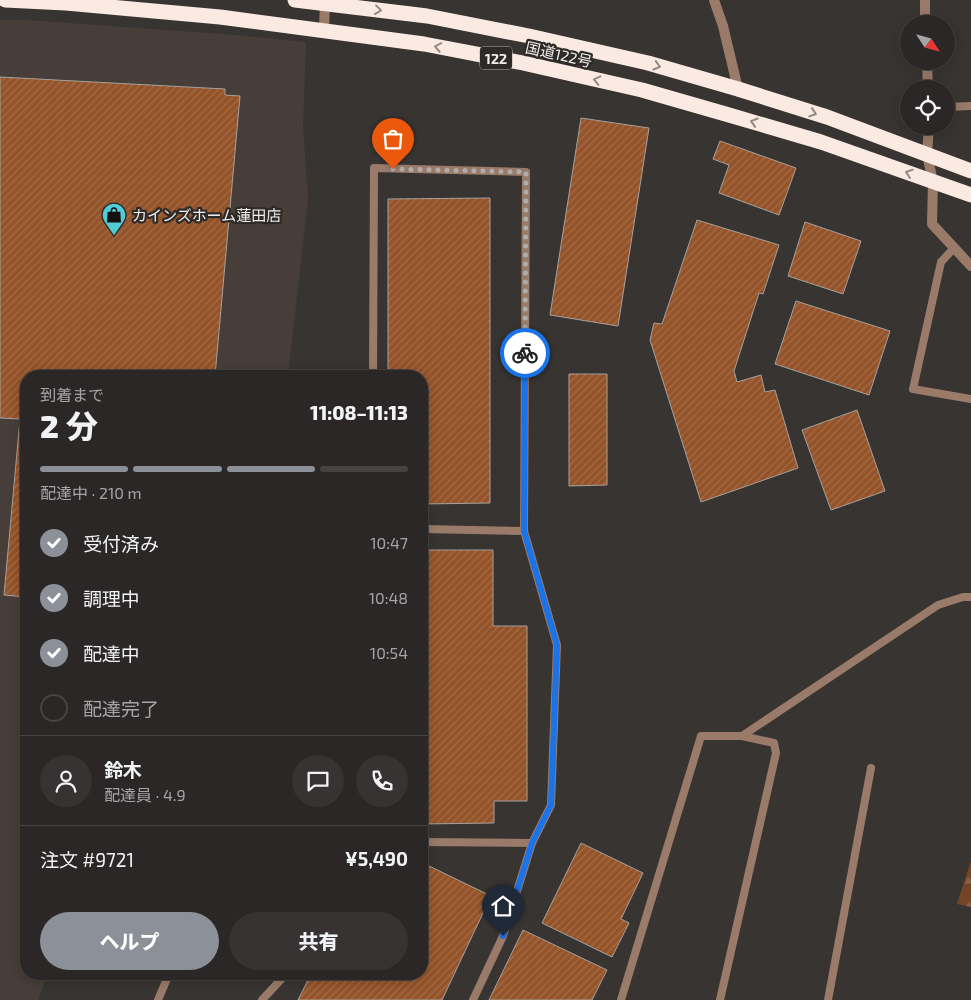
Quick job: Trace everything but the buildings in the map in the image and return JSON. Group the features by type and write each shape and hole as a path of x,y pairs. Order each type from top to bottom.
{"highway":[{"name":"国道122号","path":"5,0 220,18 324,30 424,44 523,63 642,90 821,142 971,195"},
{"name":"国道122号","path":"295,0 325,2 427,16 529,36 648,63 828,117 971,171"}],"street":[{"path":"714,0 723,26 738,89"},
{"path":"924,0 925,15"},
{"path":"324,30 325,2"},
{"path":"928,135 927,155 933,181 932,224 971,266"}],"lane":[{"path":"955,107 971,106"},
{"path":"373,370 374,168 526,172 524,531 557,645 551,805 532,843 503,936 473,1000"},
{"path":"954,248 941,262 913,390 971,399"},
{"path":"428,528 524,531"},
{"path":"742,736 938,605 963,597 971,597"},
{"path":"621,1000 702,736 742,736 774,743 776,753 720,1000"},
{"path":"828,1000 870,768"},
{"path":"428,842 532,843"},
{"path":"158,1000 166,980"},
{"path":"262,1000 280,980"}],"shaded area":[{"path":"0,20 27,20 236,35 306,42 303,128 308,198 289,370 20,370 20,980 46,980 38,1000 0,1000"}],"green space":[{"path":"971,861 971,907 957,904"}],"way so far":[{"path":"393,169 526,172 525,353"}],"place":[{"name":"カインズホーム蓮田店","path":"114,236"}],"route":[{"path":"503,936 532,843 551,805 557,645 524,531 525,353"}]}
